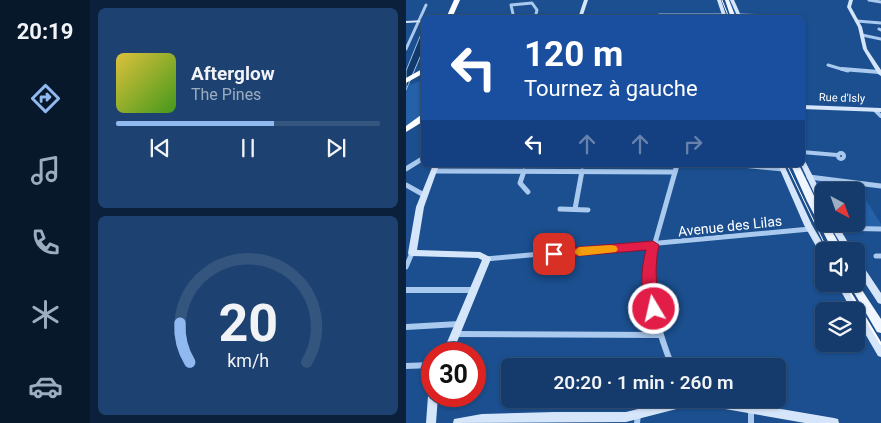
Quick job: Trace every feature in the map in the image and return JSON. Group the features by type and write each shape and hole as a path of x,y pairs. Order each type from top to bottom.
{"highway":[{"path":"450,15 457,0"},
{"path":"455,15 462,0"},
{"path":"406,131 421,119"},
{"path":"406,131 421,123"}],"main road":[{"path":"581,15 586,0"},
{"path":"719,0 724,15"},
{"path":"726,0 735,15"},
{"path":"732,0 736,15"},
{"path":"851,0 849,6 857,21 866,51 877,61 880,73"},
{"path":"406,22 421,21"},
{"name":"Rue d'Isly","path":"805,107 878,110"},
{"path":"785,167 810,229 818,242"},
{"path":"785,167 829,242"},
{"path":"796,167 811,201 833,242"},
{"path":"805,167 815,189"},
{"path":"435,168 424,195 416,224 412,254 480,255 486,259 452,342"},
{"path":"865,276 881,301"},
{"path":"846,292 881,353"},
{"path":"859,292 881,329"},
{"path":"864,292 881,320"},
{"path":"431,423 432,407"},
{"path":"458,423 482,419 529,421 564,416 637,419 668,408"},
{"path":"751,408 834,423"}],"street":[{"path":"869,0 881,2"},
{"path":"513,14 512,5 532,3 537,10 536,15"},
{"path":"423,15 426,6"},
{"path":"406,49 421,21"},
{"path":"857,21 881,23"},
{"path":"862,35 881,39"},
{"path":"828,66 851,71 880,73"},
{"path":"878,110 881,116"},
{"path":"805,152 837,155"},
{"path":"406,170 421,160"},
{"path":"478,171 479,167"},
{"path":"571,171 572,167"},
{"path":"596,172 597,167"},
{"path":"435,168 478,171 596,172 676,168 649,264 650,283 659,335 669,358"},
{"path":"524,171 520,183 528,192"},
{"path":"575,209 582,171"},
{"path":"809,177 881,186"},
{"path":"406,186 424,195"},
{"path":"560,209 588,210"},
{"path":"865,228 881,229"},
{"name":"Avenue des Lilas","path":"486,259 810,229"},
{"path":"406,267 412,254"},
{"path":"406,290 474,290"},
{"path":"406,326 459,324"},
{"path":"456,334 659,335"},
{"path":"406,366 421,365"},
{"path":"751,408 751,423"}],"shaded area":[{"path":"421,34 421,55 406,90 406,71"},
{"path":"421,81 421,115 406,129 406,90 409,85"},
{"path":"865,199 881,224 881,227 865,227"}],"tram line":[{"path":"722,0 728,15"},
{"path":"788,167 824,242"},
{"path":"850,292 881,344"}],"slow traffic":[{"path":"579,252 611,249"}],"route":[{"path":"554,254 653,245 649,264 650,291 654,309"}]}
